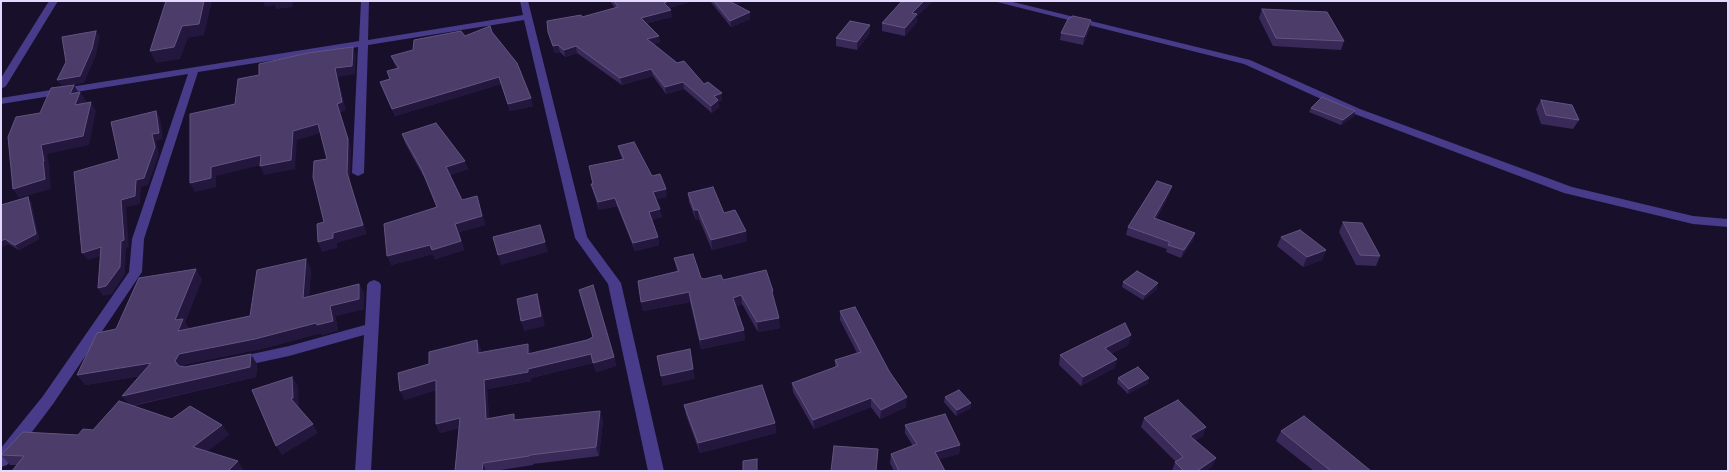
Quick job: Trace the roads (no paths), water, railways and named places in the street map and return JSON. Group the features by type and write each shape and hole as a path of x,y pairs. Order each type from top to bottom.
{"street":[{"path":"1,86 54,1"},
{"path":"358,173 365,1"},
{"path":"524,1 581,238 614,282 656,471"},
{"path":"997,1 1247,62 1356,111 1568,190 1693,220 1728,223"},
{"path":"1,101 527,17"},
{"path":"1,460 48,400 135,272 138,240 194,70"},
{"path":"363,471 374,284"},
{"path":"227,364 289,351 372,328"}]}
